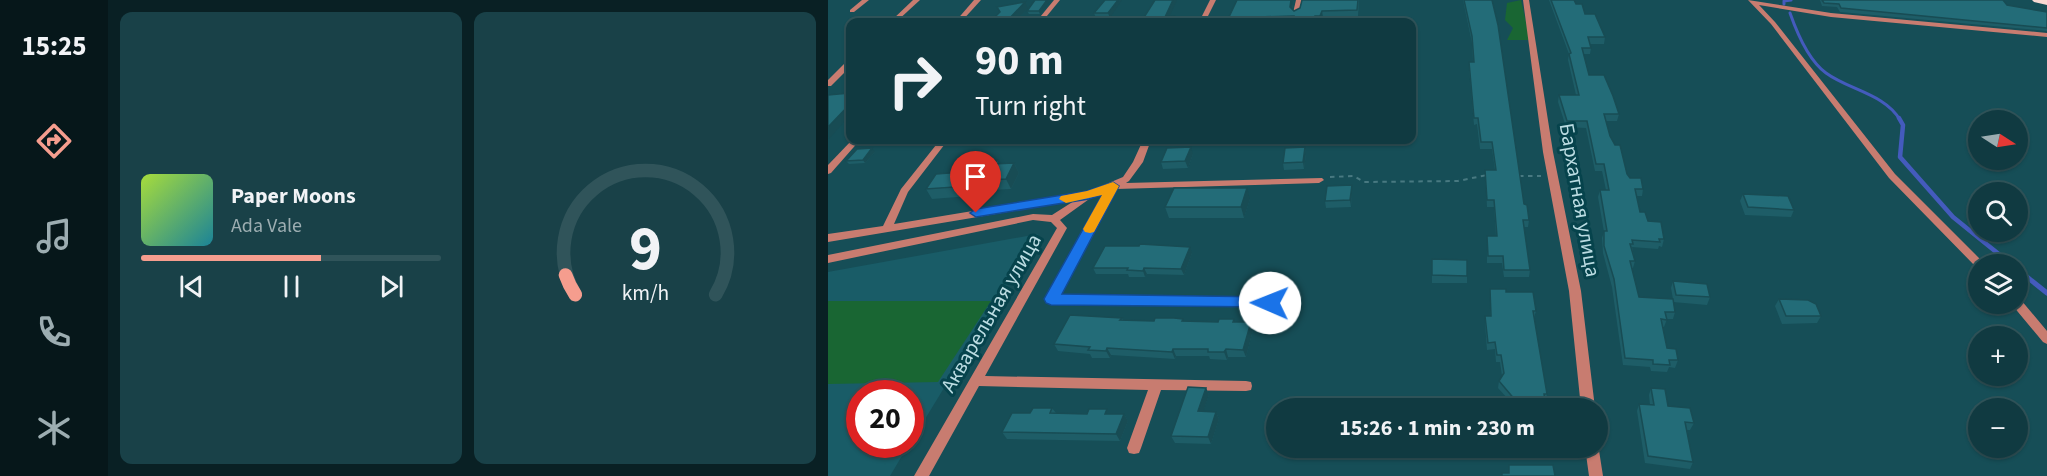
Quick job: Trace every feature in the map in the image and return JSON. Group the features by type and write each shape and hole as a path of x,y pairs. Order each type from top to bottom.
{"main road":[{"path":"2037,0 2047,2"}],"street":[{"path":"852,11 866,0"},
{"path":"897,18 917,0"},
{"path":"962,18 978,0"},
{"path":"1042,18 1057,0"},
{"path":"1204,18 1213,0"},
{"path":"1296,13 1299,0"},
{"name":"Бархатная улица","path":"1526,0 1553,176 1575,291 1587,398"},
{"path":"1752,1 1831,15 2047,35"},
{"path":"1752,1 1773,23 1892,176 1970,254"},
{"path":"828,84 846,67"},
{"path":"828,171 852,144"},
{"path":"887,227 904,191 941,144"},
{"name":"Акварельная улица","path":"921,476 1062,228 1054,219 1089,195 1126,179 1132,172 1145,144"},
{"path":"1270,303 1051,299 1113,186 1319,180"},
{"path":"828,238 1089,195"},
{"path":"828,259 1033,217 1054,219"},
{"path":"2026,314 2047,339"},
{"path":"976,381 1246,386"},
{"path":"1134,448 1156,386"},
{"path":"1594,458 1596,476"}],"path":[{"path":"1319,180 1326,177 1354,176 1364,182 1458,181 1478,175 1489,176"},
{"path":"1510,176 1553,176"}],"shaded area":[{"path":"1038,234 924,421 924,380 846,380 846,458 901,458 890,476 828,476 828,272"}],"green space":[{"path":"1521,0 1530,40 1507,40 1513,28 1505,20 1507,3"},
{"path":"828,301 991,301 938,382 846,380 846,384 828,384"}],"building":[{"path":"1035,0 1047,0 1039,11 1027,11"},
{"path":"1105,0 1118,0 1108,13 1094,13"},
{"path":"1155,0 1173,0 1165,17 1174,16 1173,18 1144,18"},
{"path":"1237,0 1291,0 1290,7 1294,11 1300,8 1302,0 1358,0 1357,10 1322,11 1320,16 1315,18 1229,17"},
{"path":"1464,0 1492,0 1498,25 1524,204 1527,205 1529,220 1523,220 1530,270 1504,270 1503,256 1488,256 1487,236 1497,236 1494,200 1487,200 1485,170 1496,170 1492,142 1481,142 1478,118 1474,118 1469,62 1474,62 1472,36"},
{"path":"1551,0 1574,0 1576,4 1582,4 1585,14 1595,14 1605,37 1588,37 1591,48 1582,48 1589,75 1604,75 1613,96 1619,114 1604,114 1610,136 1615,145 1620,145 1627,174 1630,178 1641,178 1643,189 1635,189 1640,212 1645,212 1648,221 1661,222 1664,239 1659,239 1660,242 1632,240 1633,244 1630,244 1635,261 1630,261 1639,297 1673,299 1675,312 1665,312 1667,320 1661,319 1667,348 1676,349 1678,360 1669,360 1670,365 1653,364 1653,360 1625,358 1614,279 1604,246 1604,231 1607,231 1600,190 1609,190 1604,164 1596,164 1587,121 1567,121 1559,95 1579,95 1569,54 1571,53"},
{"path":"1822,0 2003,0 2007,5 2047,12 2047,28 1841,8 1839,4 1824,3"},
{"path":"1025,2 1010,18 994,18 1000,12 997,7"},
{"path":"846,93 846,108 828,127 828,95"},
{"path":"1191,147 1185,161 1161,162 1167,148"},
{"path":"1305,147 1303,162 1283,163 1285,148"},
{"path":"872,148 863,160 846,161 857,149"},
{"path":"997,160 994,164 1014,163 1006,179 985,180 980,188 966,189 968,186 926,189 936,174 976,171 983,161"},
{"path":"1352,185 1350,200 1325,201 1327,186"},
{"path":"1174,188 1247,188 1241,207 1165,207"},
{"path":"1743,194 1788,196 1794,210 1748,207"},
{"path":"1140,244 1190,247 1181,269 1144,268 1143,271 1127,270 1128,268 1093,268 1105,246 1139,246"},
{"path":"1432,259 1467,260 1467,276 1432,275"},
{"path":"1673,281 1707,284 1710,297 1676,295"},
{"path":"1490,289 1506,289 1506,292 1533,292 1536,311 1533,311 1547,394 1544,394 1545,398 1513,398 1499,381 1504,373 1501,355 1497,355 1495,342 1488,343 1485,316 1491,316"},
{"path":"1779,299 1808,300 1816,304 1821,316 1786,316"},
{"path":"1070,315 1122,318 1120,320 1154,321 1155,318 1174,318 1183,319 1182,321 1218,322 1219,319 1234,319 1233,322 1251,322 1243,350 1226,349 1224,352 1208,352 1208,349 1173,349 1172,352 1107,348 1106,351 1088,350 1090,347 1054,344"},
{"path":"1188,387 1206,388 1198,411 1216,412 1208,437 1171,436"},
{"path":"1651,388 1665,389 1668,406 1690,408 1694,423 1685,422 1693,462 1648,456 1639,404 1654,405"},
{"path":"1033,408 1052,408 1050,413 1087,414 1089,409 1107,409 1105,414 1124,414 1116,434 1002,432 1012,413 1030,413"},
{"path":"1509,465 1553,465 1555,476 1502,476 1502,473 1509,473"}],"waterway":[{"path":"1784,4 1784,1 1791,0"},
{"path":"1790,13 1804,46 1820,68 1835,79 1876,98 1893,111 1900,120"},
{"path":"1899,118 1903,125 1900,157 1953,217 1999,254"},
{"path":"2028,278 2047,293"}],"slow traffic":[{"path":"1066,199 1089,195 1113,186 1090,229"}],"route":[{"path":"976,213 1089,195 1113,186 1051,299 1270,303"}]}
